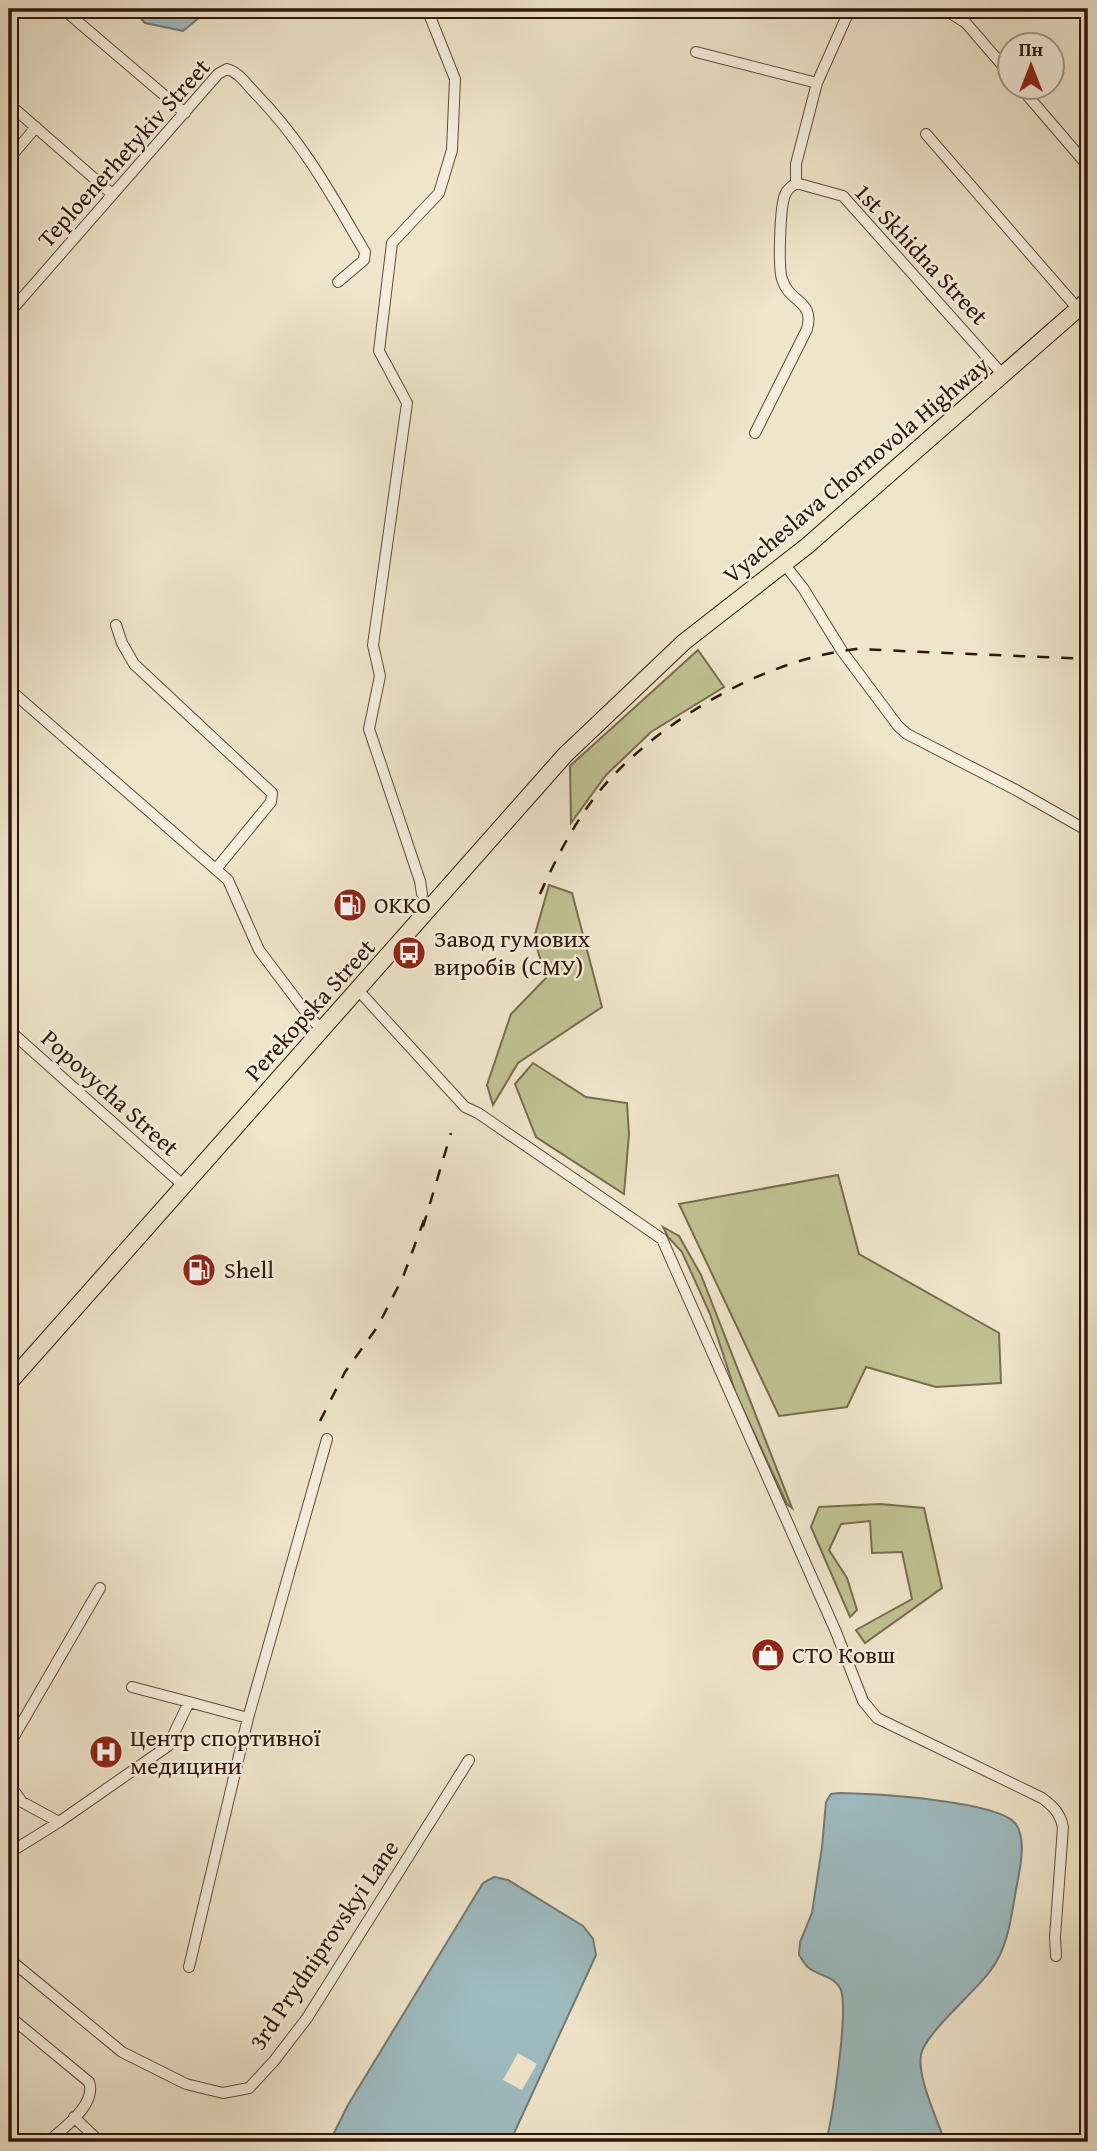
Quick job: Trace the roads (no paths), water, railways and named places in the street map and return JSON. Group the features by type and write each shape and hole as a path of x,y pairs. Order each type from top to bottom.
{"main road":[{"name":"Vyacheslava Chornovola Highway","path":"652,673 698,631 785,565 1083,304"},
{"name":"Perekopska Street","path":"9,1383 565,755 652,673"}],"street":[{"path":"63,9 185,113"},
{"path":"422,894 369,729 380,676 373,645 407,402 379,351 392,243 439,193 452,149 454,79 426,9"},
{"path":"755,433 810,318 806,306 790,294 782,279 782,209 784,196 796,183 796,164 817,83 850,9"},
{"path":"944,9 966,23 996,58"},
{"path":"1082,9 1088,16"},
{"path":"696,52 817,83"},
{"name":"Teploenerhetykiv Street","path":"9,313 218,74 227,69 236,73 302,146 365,252 365,260 338,282"},
{"path":"1033,102 1088,166"},
{"path":"9,104 113,194"},
{"path":"9,159 36,127"},
{"path":"926,134 1083,304"},
{"name":"1st Skhidna Street","path":"796,183 842,196 1003,375"},
{"path":"785,565 803,588 842,651 898,726 907,734 1016,790 1088,831"},
{"path":"116,625 134,664 272,793 271,802 216,869"},
{"path":"9,689 216,869 230,885 259,950 322,1030"},
{"path":"358,990 465,1107 478,1113 662,1239 869,1711 877,1718 1042,1798 1052,1805 1061,1817 1063,1827 1056,1956"},
{"name":"Popovycha Street","path":"9,1030 184,1186"},
{"path":"189,1967 248,1718 327,1439"},
{"path":"9,1745 100,1588"},
{"path":"132,1688 248,1718"},
{"path":"9,1853 59,1822 167,1746 189,1702"},
{"name":"3rd Prydniprovskyi Lane","path":"9,1959 122,2052 186,2084 223,2093 249,2088 274,2062 307,2018 469,1760"},
{"path":"9,1784 22,1801 59,1822"},
{"path":"9,2016 89,2082 92,2091 90,2099 48,2142"},
{"path":"74,2117 100,2142"}],"water":[{"path":"133,9 185,9 200,17 183,31 145,23"},
{"path":"831,1794 960,1804 1004,1815 1015,1823 1019,1830 1022,1846 1020,1865 1010,1922 1001,1952 984,1979 935,2031 922,2051 920,2060 924,2083 945,2142 826,2142 839,2063 843,1999 837,1984 809,1968 799,1955 800,1942 812,1913 826,1802"},
{"path":"494,1877 508,1880 583,1926 593,1939 596,1955 510,2142 334,2142 334,2133 348,2105 483,1883"}],"railway":[{"path":"540,894 570,834 609,780 633,756 690,713 755,678 823,655 856,649 1088,659"},
{"path":"423,1227 451,1133"},
{"path":"320,1421 345,1372 378,1326 403,1277 424,1220"}],"place":[{"name":"OKKO","path":"350,905"},
{"name":"Завод гумових виробів (СМУ)","path":"409,953"},
{"name":"Shell","path":"199,1270"},
{"name":"СТО Ковш","path":"768,1655"},
{"name":"Центр спортивної медицини","path":"106,1752"}]}
